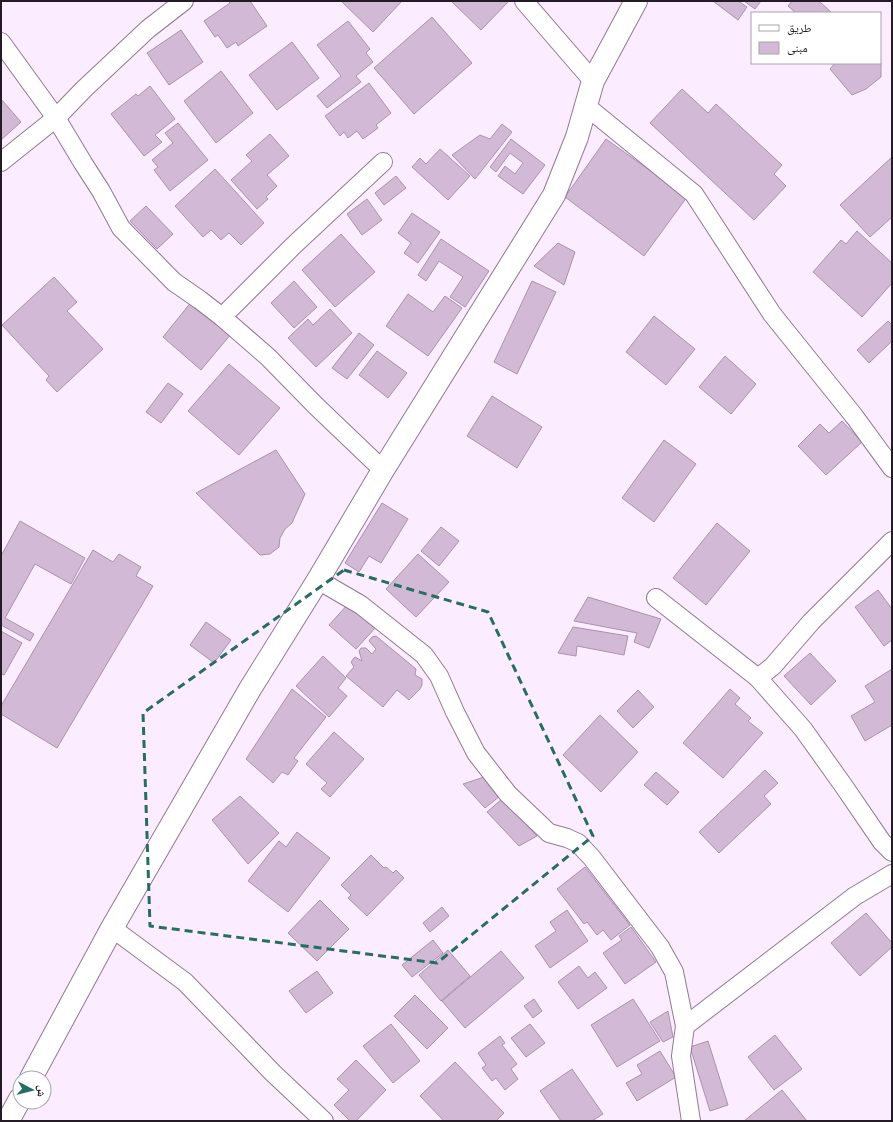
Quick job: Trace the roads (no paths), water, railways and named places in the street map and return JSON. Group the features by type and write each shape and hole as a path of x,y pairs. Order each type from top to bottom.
{"street":[{"path":"1,162 56,118 84,89 148,29 184,1"},
{"path":"524,1 593,81"},
{"path":"36,1070 112,928 250,689 318,580 383,470 554,194 577,137 593,81 636,1"},
{"path":"1,42 56,118 101,191 121,228 174,282 222,317 268,357 316,406 383,470"},
{"path":"586,106 694,194 772,314 854,416 892,468"},
{"path":"222,317 293,246 383,162"},
{"path":"758,678 773,666 811,622 892,541"},
{"path":"318,580 361,605 424,655 439,676 476,753 508,794 549,833 578,843 592,858 660,947 674,972 685,1026 681,1056 691,1121"},
{"path":"656,598 758,678 803,729 844,785 882,842 892,852"},
{"path":"685,1026 855,896 892,874"},
{"path":"112,928 185,982 274,1073 324,1121"},
{"path":"8,1121 14,1110"}]}
